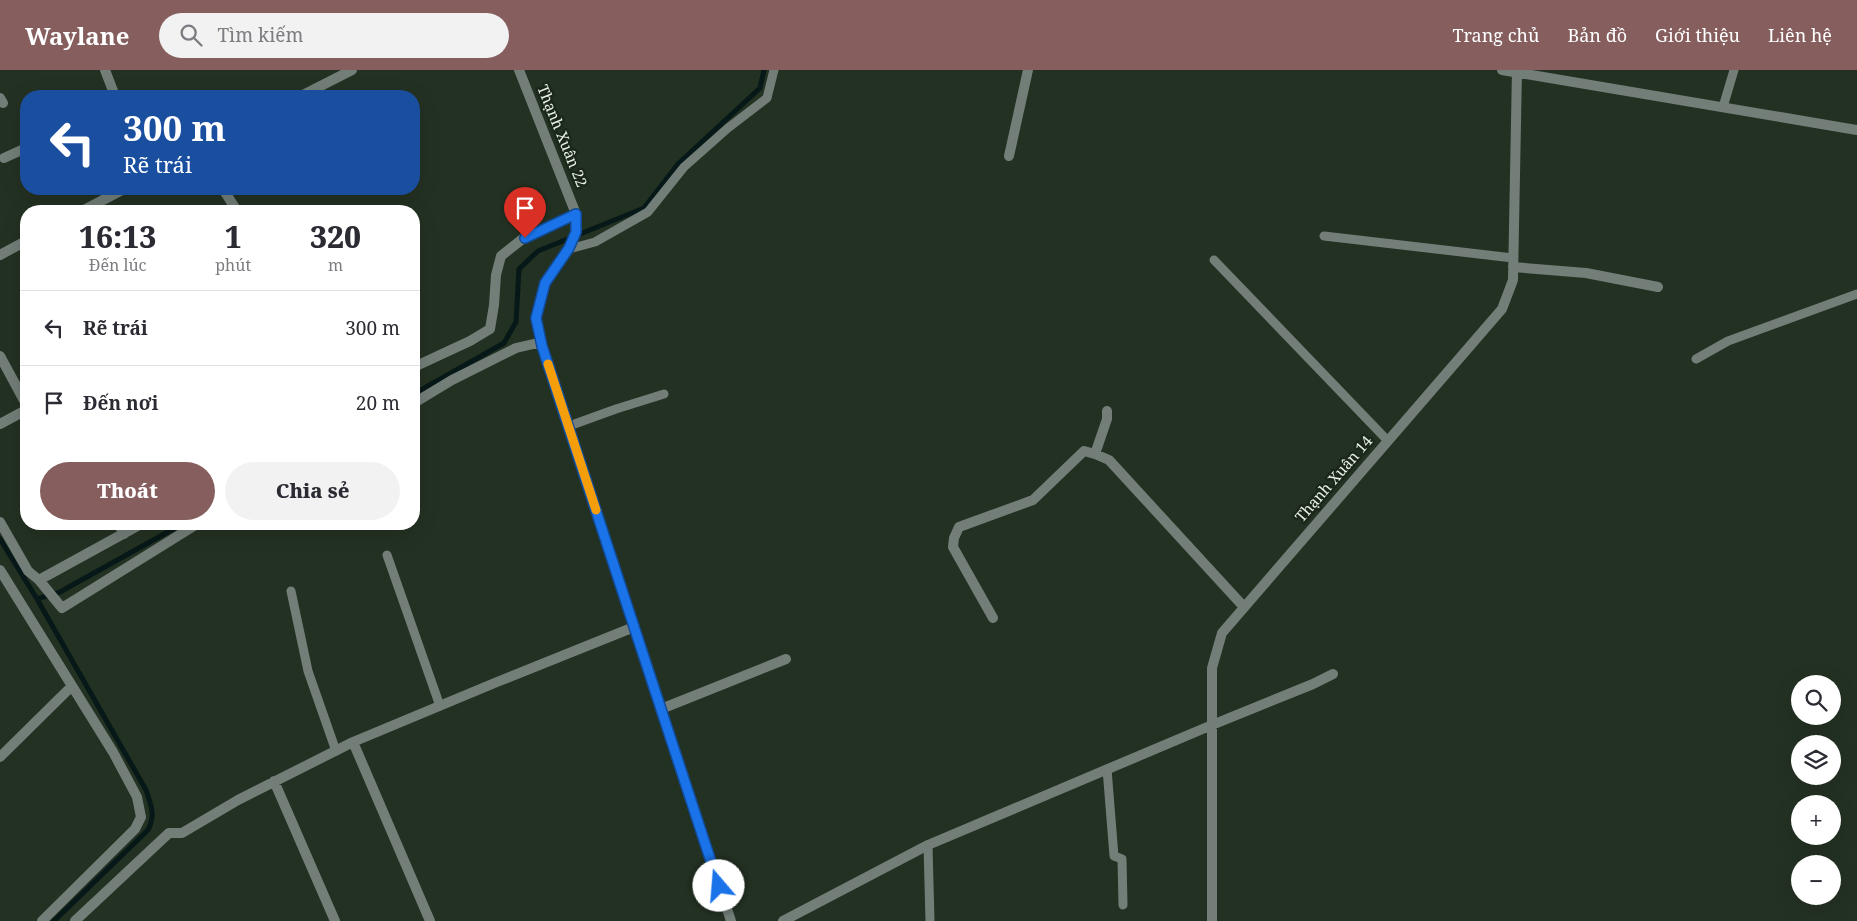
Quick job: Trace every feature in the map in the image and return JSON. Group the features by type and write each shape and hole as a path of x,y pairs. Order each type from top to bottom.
{"street":[{"path":"105,70 113,90"},
{"path":"313,90 352,70"},
{"name":"Thạnh Xuân 22","path":"519,70 576,214"},
{"path":"1009,156 1028,70"},
{"path":"1502,70 1857,130"},
{"name":"Thạnh Xuân 14","path":"1212,921 1212,668 1222,633 1502,309 1513,280 1517,72"},
{"path":"4,158 20,151"},
{"path":"93,205 113,195"},
{"path":"420,364 470,341 490,329 496,275 501,256 525,238 576,214 576,232 569,248 545,283 536,318 569,426 731,921"},
{"path":"0,255 20,244"},
{"path":"1513,262 1586,273 1658,287"},
{"path":"420,399 452,380 516,348 542,342"},
{"path":"0,356 20,393"},
{"path":"1095,454 1107,419 1107,411"},
{"path":"0,424 20,413"},
{"path":"993,618 953,547 954,538 959,527 1033,500 1084,451 1110,460 1244,607"},
{"path":"0,522 28,571 40,580 62,608 187,530"},
{"path":"122,530 124,534"},
{"path":"40,580 131,530"},
{"path":"0,570 113,752 137,797 141,817 135,829 42,921"},
{"path":"75,921 169,833 182,833 238,800 354,742 634,627"},
{"path":"661,709 786,659"},
{"path":"783,921 928,845 1333,674"},
{"path":"0,757 72,686"},
{"path":"354,742 430,921"},
{"path":"274,782 335,921"}],"lane":[{"path":"569,248 595,242 648,212 684,167 728,128 767,98 774,70"},
{"path":"1723,107 1734,70"},
{"path":"1324,236 1513,262"},
{"path":"1214,260 1388,441"},
{"path":"1696,359 1728,341 1857,294"},
{"path":"569,426 664,394"},
{"path":"386,555 440,706"},
{"path":"291,591 308,671 336,751"},
{"path":"1107,769 1114,856 1122,859 1123,905"},
{"path":"928,845 930,921"}],"waterway":[{"path":"420,391 504,343 516,322 519,269 538,251 644,208 678,164 760,88 764,70"},
{"path":"37,599 60,592 171,530"},
{"path":"0,539 37,599 146,790 152,810 152,820 148,830 54,921"}],"slow traffic":[{"path":"548,364 596,510"}],"route":[{"path":"525,238 576,214 576,232 569,248 545,283 536,318 542,346 719,886"}]}
